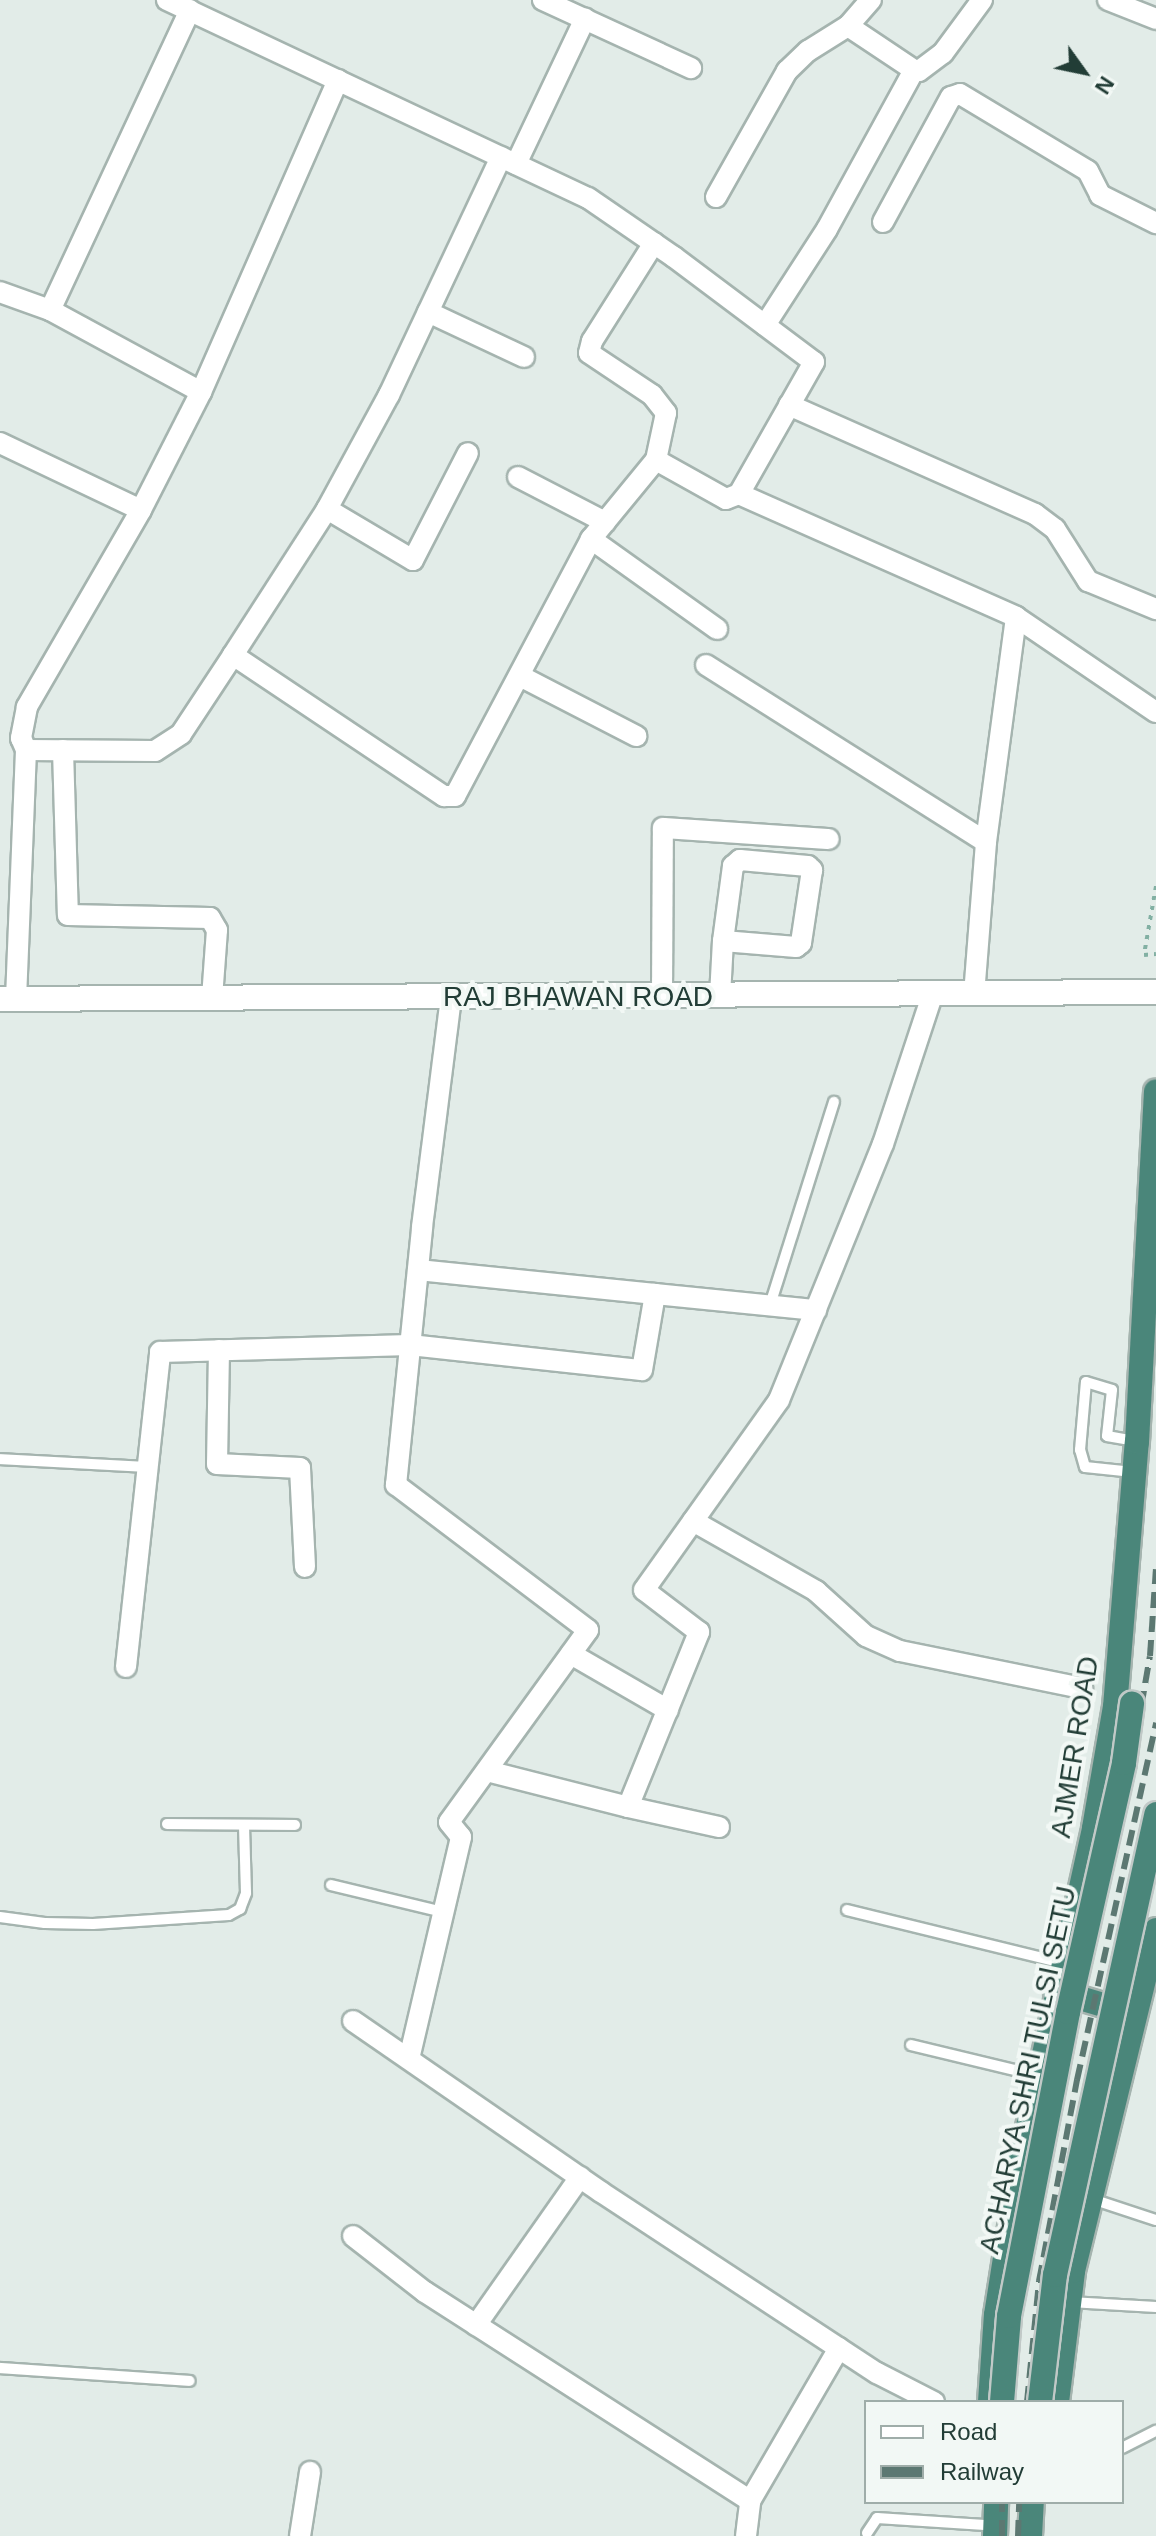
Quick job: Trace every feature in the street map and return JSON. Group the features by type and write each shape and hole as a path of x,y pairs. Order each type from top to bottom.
{"highway":[{"name":"AJMER ROAD","path":"990,2400 996,2315 1039,2076 1094,1828 1115,1707 1137,1442 1156,1092"},
{"name":"ACHARYA SHRI TULSI SETU","path":"1002,2400 1012,2300 1068,2012 1124,1763 1132,1704 1156,1369"},
{"path":"1040,2400 1055,2275 1156,1814"},
{"path":"1057,2400 1070,2302 1090,2198 1135,2015 1151,1978 1156,1930"},
{"path":"1056,1991 1135,2015"},
{"path":"987,2525 995,2504"},
{"path":"1030,2536 1032,2504"},
{"path":"1045,2536 1047,2504"}],"street":[{"path":"167,0 588,198 814,362 739,494 726,499 656,460"},
{"path":"543,0 691,68"},
{"path":"716,197 787,71 808,51 848,26 871,0"},
{"path":"848,26 919,71 943,53 982,0"},
{"path":"1108,0 1156,19"},
{"path":"50,310 190,10"},
{"path":"26,750 155,751 181,734 327,509 389,395 428,312 585,19"},
{"path":"765,325 827,229 914,70"},
{"path":"8,999 26,750 21,738 27,707 141,510 201,392 338,80"},
{"path":"883,222 951,97 960,94 1088,171 1100,195 1156,223"},
{"path":"233,655 444,796 455,796 591,539 656,460 666,413 652,395 589,353 592,341 654,243"},
{"path":"0,292 50,310 201,392"},
{"path":"428,312 524,357"},
{"path":"789,405 1035,514 1055,529 1088,581 1156,609"},
{"path":"0,443 141,510"},
{"path":"327,509 413,560 468,453"},
{"path":"518,477 605,522"},
{"path":"739,494 1016,617 1156,712"},
{"path":"591,539 717,629"},
{"path":"974,995 986,842 1016,617"},
{"path":"706,665 986,842"},
{"path":"520,676 636,736"},
{"path":"63,750 68,915 210,918 217,930 212,998"},
{"path":"662,997 663,828 829,839"},
{"path":"720,996 723,941 736,863 808,866 812,870 801,943 796,947 723,941"},
{"name":"RAJ BHAWAN ROAD","path":"8,999 932,996 1156,992"},
{"path":"628,1807 699,1632 644,1590 779,1400 883,1144 932,996"},
{"path":"409,2059 461,1837 449,1822 588,1630 396,1485 451,997"},
{"path":"418,1270 816,1310"},
{"path":"126,1667 160,1352 410,1345 642,1370 655,1294"},
{"path":"219,1350 217,1464 300,1468 305,1567"},
{"path":"693,1521 816,1591 866,1636 900,1651 1082,1688"},
{"path":"571,1654 668,1710"},
{"path":"487,1771 719,1827"},
{"path":"353,2021 580,2177 839,2348 930,2400"},
{"path":"476,2325 580,2177"},
{"path":"353,2236 425,2292 750,2501"},
{"path":"746,2536 750,2501 839,2348"},
{"path":"300,2536 310,2472"}],"lane":[{"path":"770,1305 834,1102"},
{"path":"1135,1472 1085,1467 1080,1450 1086,1382 1112,1390 1107,1436 1137,1442"},
{"path":"0,1459 147,1467"},
{"path":"167,1824 295,1825"},
{"path":"0,1917 45,1923 93,1924 229,1915 240,1909 246,1893 244,1825"},
{"path":"331,1885 443,1912"},
{"path":"847,1910 1063,1963"},
{"path":"911,2045 1039,2076"},
{"path":"1090,2198 1156,2220"},
{"path":"1070,2302 1156,2307"},
{"path":"0,2368 190,2381"},
{"path":"1124,2447 1156,2431"},
{"path":"867,2533 877,2518 987,2525"}],"path":[{"path":"1156,886 1144,955 1156,954"}],"railway":[{"path":"1010,2400 1024,2275 1061,2082 1133,1754 1150,1656 1156,1569"},
{"path":"1027,2400 1039,2281 1077,2080 1156,1723"},
{"path":"1002,2504 1002,2536"},
{"path":"1018,2536 1019,2504"}]}
